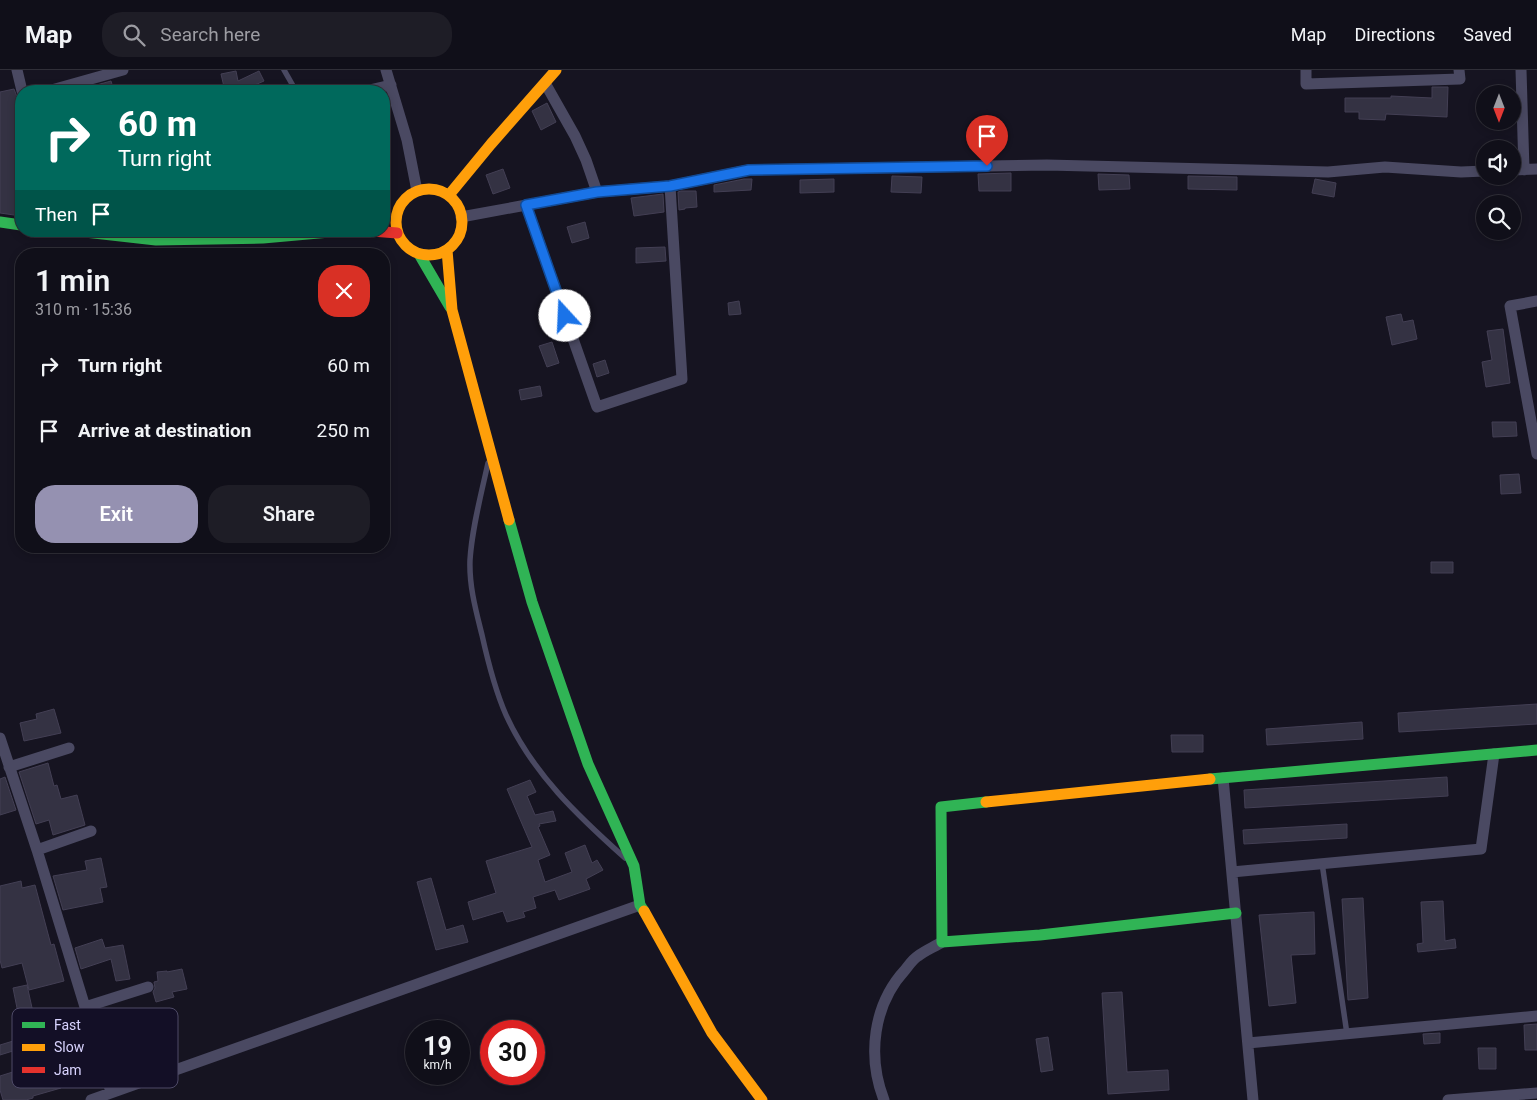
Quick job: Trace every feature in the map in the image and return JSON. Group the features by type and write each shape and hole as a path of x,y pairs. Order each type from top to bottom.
{"street":[{"path":"16,70 20,85"},
{"path":"69,85 123,70"},
{"path":"386,70 392,84 407,140 417,191"},
{"path":"449,195 556,70"},
{"path":"1306,70 1306,84 1460,79 1459,70"},
{"path":"1519,140 1521,70"},
{"path":"544,83 575,136 597,192"},
{"path":"461,217 597,192 670,186 749,170 1047,165 1328,172 1385,167 1476,172"},
{"path":"1521,170 1537,169"},
{"path":"526,205 597,407 682,379 670,186"},
{"path":"426,188 437,190 449,195 456,202 462,223 460,235 447,250 436,254 419,254 401,241 395,222 397,210 403,200 417,191 426,188"},
{"path":"0,222 15,224"},
{"path":"390,232 397,233"},
{"path":"447,250 452,310 532,602 588,764 634,866 640,905 712,1033 762,1100"},
{"path":"419,254 452,310"},
{"path":"1537,301 1510,306 1537,454"},
{"path":"0,738 8,767 37,850 85,1007 148,987"},
{"path":"8,767 69,748"},
{"path":"942,942 941,807 1223,778 1537,750"},
{"path":"1232,872 1481,849 1494,754"},
{"path":"1223,778 1253,1100"},
{"path":"37,850 91,831"},
{"path":"178,1068 640,905"},
{"path":"884,1100 879,1088 874,1061 875,1034 881,1009 897,978 918,956 942,942 1040,935 1236,914"},
{"path":"1248,1042 1537,1016"},
{"path":"110,1088 111,1092"},
{"path":"91,1100 122,1088"},
{"path":"1448,1100 1537,1092"}],"lane":[{"path":"284,70 293,85"},
{"path":"490,453 473,536 470,562 472,595 494,683 506,714 524,749 554,790 578,816 634,866"},
{"path":"1322,864 1347,1034"}],"building":[{"path":"236,71 238,81 259,71 264,81 255,85 224,85 221,74"},
{"path":"111,81 112,85 96,85"},
{"path":"1432,87 1448,87 1447,117 1386,114 1385,120 1359,119 1359,112 1345,112 1345,98 1391,98 1391,96 1432,98"},
{"path":"14,89 15,92 15,215 0,213 0,92"},
{"path":"547,103 556,122 541,130 532,111"},
{"path":"503,169 510,188 493,194 486,175"},
{"path":"1011,173 1011,191 979,191 978,174"},
{"path":"1098,174 1129,175 1130,189 1099,190"},
{"path":"892,176 922,177 921,193 891,192"},
{"path":"1188,176 1237,177 1237,190 1188,189"},
{"path":"752,179 751,190 714,192 714,185"},
{"path":"834,179 834,192 800,193 800,180"},
{"path":"1315,179 1336,183 1334,197 1312,193"},
{"path":"696,191 697,207 679,210 678,192"},
{"path":"663,194 664,212 634,216 631,198"},
{"path":"585,222 589,238 572,243 567,227"},
{"path":"665,247 666,261 636,263 636,248"},
{"path":"739,301 741,314 729,315 728,303"},
{"path":"1401,314 1403,322 1413,320 1417,339 1392,345 1386,317"},
{"path":"1503,329 1510,383 1486,387 1482,362 1492,360 1487,331"},
{"path":"552,342 559,363 547,367 539,346"},
{"path":"605,360 609,373 597,377 593,364"},
{"path":"540,386 542,396 521,400 519,390"},
{"path":"1492,422 1516,422 1517,436 1493,437"},
{"path":"1519,474 1521,493 1501,494 1500,475"},
{"path":"1431,562 1453,562 1453,573 1431,573"},
{"path":"1537,704 1537,724 1399,732 1398,713"},
{"path":"54,709 61,733 24,741 20,723 37,719 36,714"},
{"path":"1362,722 1363,739 1267,745 1266,729"},
{"path":"1171,735 1203,735 1203,752 1172,752"},
{"path":"48,763 54,786 57,785 61,799 77,795 85,825 53,835 49,820 36,824 19,772"},
{"path":"5,777 16,810 0,815 0,779"},
{"path":"1447,777 1448,796 1245,808 1244,790"},
{"path":"530,780 536,792 527,796 535,815 553,811 556,821 539,824 540,826 538,827 550,855 538,860 545,882 572,872 565,853 585,845 592,863 597,860 603,870 586,879 590,889 559,900 555,890 533,897 536,908 523,912 525,917 507,922 503,911 473,920 468,902 496,893 486,861 532,847 507,789"},
{"path":"1347,824 1347,838 1244,844 1243,830"},
{"path":"101,858 107,887 100,888 103,902 63,910 53,876 87,870 85,861"},
{"path":"431,878 446,930 463,925 468,942 436,950 417,882"},
{"path":"21,881 22,888 35,885 51,945 54,944 64,981 29,990 22,963 2,968 0,960 0,886"},
{"path":"1363,898 1368,998 1348,1000 1342,899"},
{"path":"1443,901 1445,941 1455,939 1456,948 1418,952 1417,944 1423,943 1421,902"},
{"path":"1314,912 1315,954 1291,955 1296,1003 1269,1006 1259,915"},
{"path":"102,939 105,948 123,945 130,979 116,981 111,959 81,969 75,948"},
{"path":"182,969 187,989 172,992 174,997 156,1002 153,992 155,988 154,982 158,981 157,972"},
{"path":"27,985 32,1008 17,1008 13,988"},
{"path":"1122,992 1127,1072 1168,1070 1169,1090 1108,1094 1102,993"},
{"path":"1537,1024 1537,1050 1525,1050 1524,1025"},
{"path":"1440,1033 1440,1043 1424,1044 1423,1034"},
{"path":"1048,1037 1053,1070 1041,1072 1036,1039"},
{"path":"12,1041 12,1051 0,1055 0,1045"},
{"path":"1478,1048 1496,1048 1496,1069 1479,1069"},
{"path":"12,1072 12,1088 61,1088 33,1096 33,1098 26,1100 3,1100 0,1090 0,1076"}],"traffic: fast":[{"path":"0,222 15,224"},
{"path":"129,237 156,240 274,237"},
{"path":"419,254 450,307"},
{"path":"509,520 532,602 588,764 634,866 640,905 644,911"},
{"path":"1210,779 1537,750"},
{"path":"986,802 941,807 942,942 1040,935 1236,913"}],"traffic: slow":[{"path":"449,195 556,70"},
{"path":"429,189 442,192 452,199 459,209 462,222 459,235 452,245 442,252 429,255 416,252 406,245 399,235 396,222 399,209 406,199 416,192 429,189"},
{"path":"447,250 452,310 509,520"},
{"path":"986,802 1210,779"},
{"path":"644,911 712,1033 762,1100"}],"traffic: jam":[{"path":"390,232 397,233"}],"route":[{"path":"565,316 526,205 597,192 670,186 749,170 987,166"}]}
